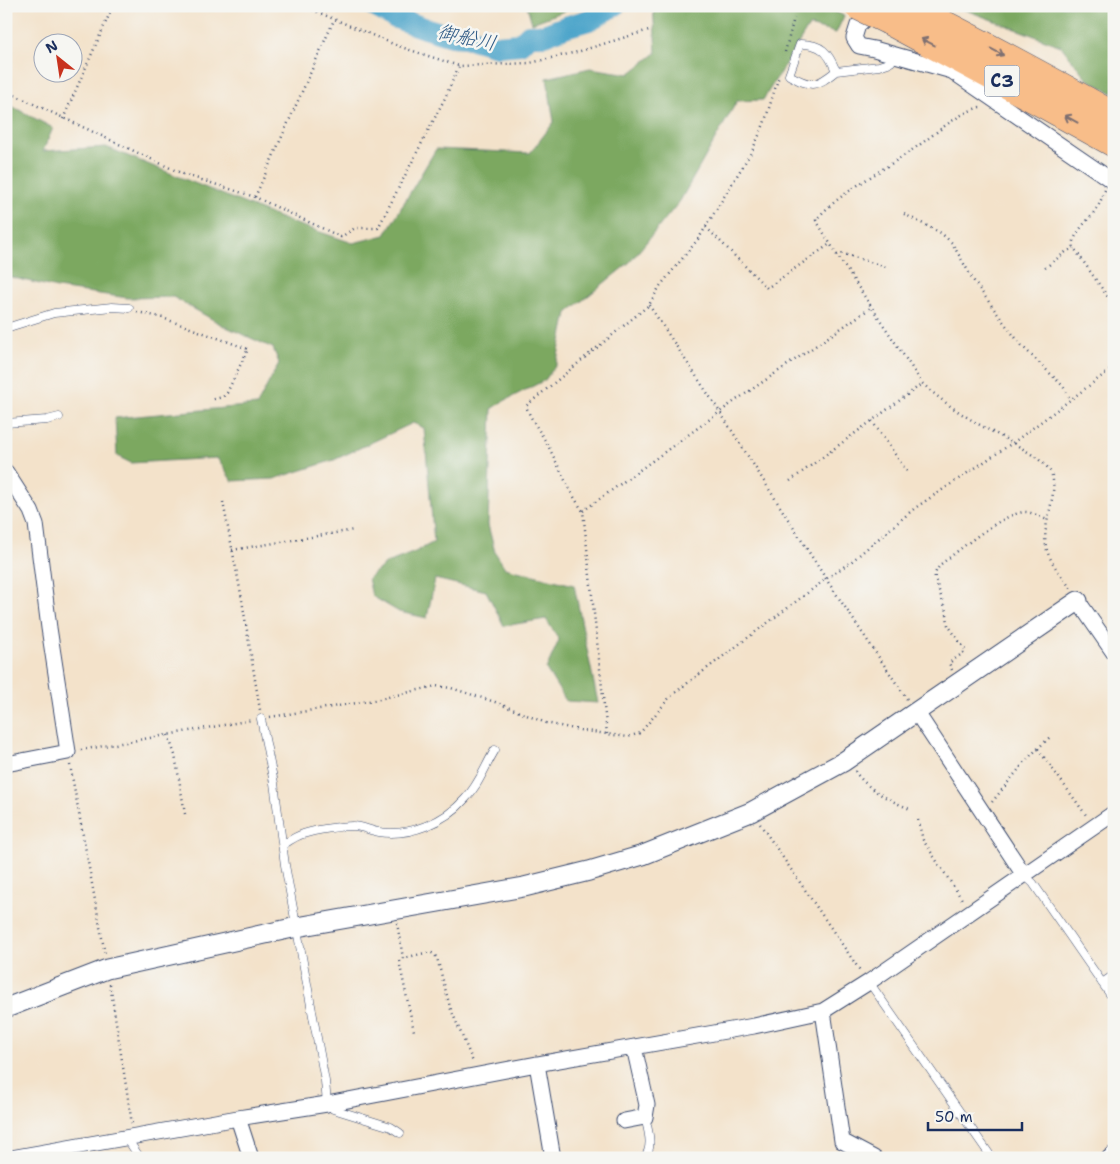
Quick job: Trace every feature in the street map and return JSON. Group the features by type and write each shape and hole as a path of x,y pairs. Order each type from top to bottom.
{"highway":[{"name":"C3","path":"858,6 892,11 957,30 1046,77 1114,116"},
{"name":"C3","path":"892,11 970,64 1114,143"}],"street":[{"path":"892,11 858,25 854,38 859,46 952,71 1112,181"},
{"path":"6,472 31,512 36,524 48,628 68,752 6,764"},
{"path":"6,1008 108,969 297,927 524,887 643,855 752,812 796,789 917,713 1078,601 1114,653"},
{"path":"917,713 1024,875"},
{"path":"11,1158 329,1104 538,1064 761,1025 823,1011 869,982 1114,813"},
{"path":"823,1011 842,1141 874,1158"},
{"path":"624,1121 645,1117 647,1105 634,1047"},
{"path":"538,1064 553,1158"},
{"path":"238,1118 251,1158"},
{"path":"1109,1158 1114,1154"}],"lane":[{"path":"836,72 831,60 822,49 813,44 800,44 789,75 806,84 814,85 823,82 836,72 879,66 891,62 895,55"},
{"path":"6,328 54,313 129,308"},
{"path":"6,423 47,420 59,416"},
{"path":"261,719 274,782 297,927 329,1104 333,1109 391,1127 400,1133"},
{"path":"283,845 302,834 352,826 378,832 401,834 432,822 454,810 466,798 478,783 484,768 495,750"},
{"path":"1024,875 1033,884 1114,1000"},
{"path":"1102,983 1114,975"},
{"path":"869,982 992,1158"},
{"path":"644,1158 648,1154 650,1141 645,1117"},
{"path":"129,1137 140,1158"}],"path":[{"path":"62,118 113,6"},
{"path":"304,6 398,46 459,66 530,63 577,52 649,30"},
{"path":"784,56 794,18"},
{"path":"255,197 334,20"},
{"path":"6,91 183,174 255,197 341,237 355,228 378,228 445,98 459,66"},
{"path":"607,734 583,511 569,489 526,406 650,305 660,286 699,238 752,151 764,124 780,74"},
{"path":"998,102 968,111 953,119 914,149 842,196 816,220 922,383 940,399 986,428 1014,442 1050,470 1053,486 1044,533 1047,551 1053,564 1078,601"},
{"path":"1112,181 1097,209 1076,234 1073,243 1074,248 1114,306"},
{"path":"904,214 941,233 952,243 975,283 1005,324 1022,346 1063,386 1070,400"},
{"path":"706,227 767,288 830,244"},
{"path":"1045,268 1067,251 1074,248"},
{"path":"837,255 840,253 886,267"},
{"path":"650,305 826,578 917,713"},
{"path":"583,511 872,306"},
{"path":"129,308 143,314 160,317 248,349 227,393 217,400 210,400"},
{"path":"129,1137 131,1117 108,969 68,752 375,700 436,686 451,688 495,702 546,723 607,734 628,736 640,733 670,697 681,688 826,578 852,561 915,508 1014,442 1114,367"},
{"path":"790,481 922,383"},
{"path":"872,421 908,473"},
{"path":"223,502 243,603 261,719"},
{"path":"960,682 949,666 949,663 966,651 948,625 947,614 934,575 936,571 941,564 1004,519 1019,513 1028,512 1047,520"},
{"path":"232,550 354,530"},
{"path":"168,735 175,755 185,814"},
{"path":"981,810 996,798 1038,749 1052,736"},
{"path":"1038,749 1093,827"},
{"path":"848,758 863,782 897,804 910,809"},
{"path":"752,812 869,982"},
{"path":"918,820 924,840 971,911"},
{"path":"394,910 403,958"},
{"path":"414,1031 399,961 403,958 430,952 434,954 450,1007 478,1075"}],"green space":[{"path":"527,6 578,6 532,23"},
{"path":"653,6 824,6 844,16 836,33 809,26 763,100 737,101 680,201 630,262 567,313 556,365 545,380 492,409 488,525 495,552 505,568 574,585 598,703 566,701 546,669 559,640 546,619 504,626 486,591 435,579 427,618 399,612 372,596 368,578 387,563 434,542 424,428 413,423 334,460 274,479 232,481 217,458 131,463 117,456 115,418 257,405 279,363 273,348 224,326 173,297 128,298 57,288 6,276 6,103 53,128 43,151 106,147 290,222 353,243 385,235 436,149 530,153 554,122 547,78 590,68 629,74 656,53"},
{"path":"963,6 1114,6 1114,94 1087,79 1061,46 963,9"}],"waterway":[{"name":"御船川","path":"374,6 396,18 424,28 497,46 520,44 529,35 544,35 589,20 614,6"}]}
